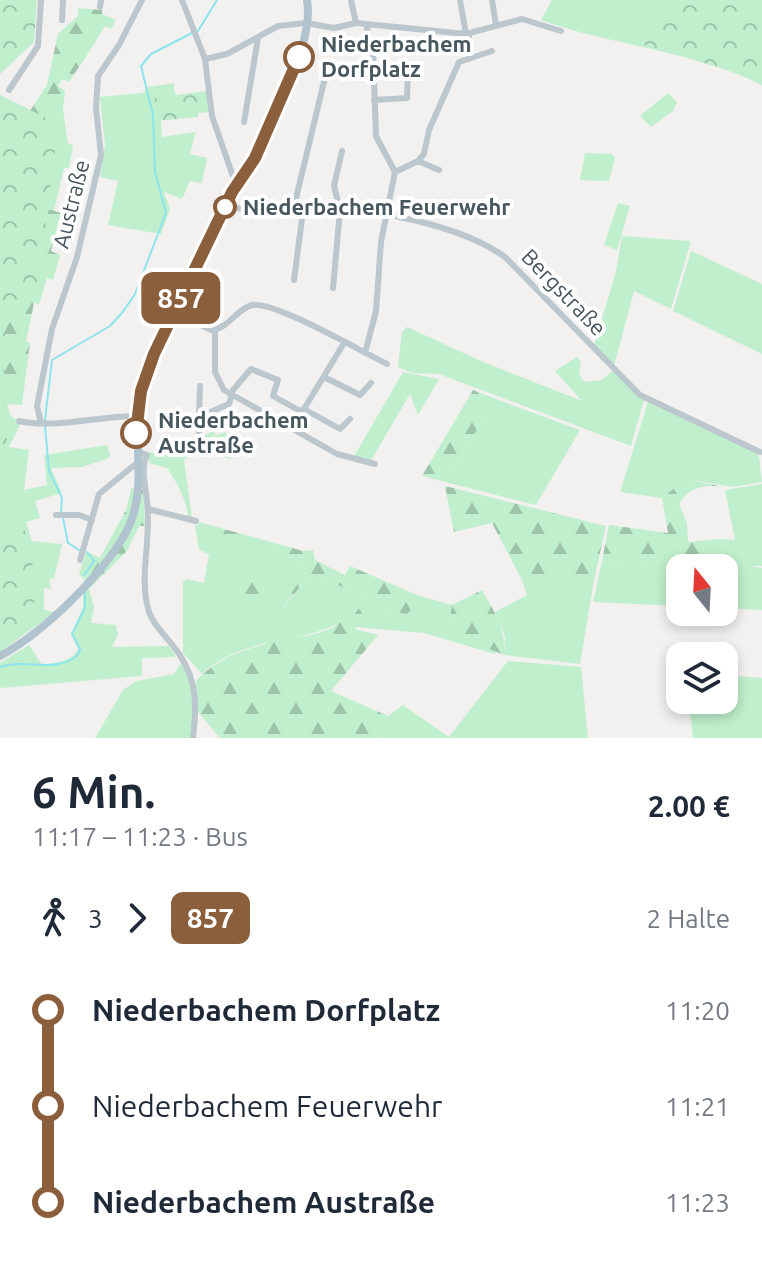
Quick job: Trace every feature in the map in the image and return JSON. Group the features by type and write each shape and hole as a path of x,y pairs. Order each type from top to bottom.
{"main road":[{"path":"0,656 57,615 120,542 137,500 137,416 143,381 226,204 259,149 299,57 309,23 307,0"}],"street":[{"path":"9,90 38,46 41,0"},
{"path":"62,20 63,0"},
{"name":"Austraße","path":"45,423 37,406 52,329 77,257 101,155 96,108 98,76 119,45 142,0"},
{"path":"182,0 205,59 212,116 236,185"},
{"path":"351,0 356,23"},
{"path":"460,0 468,34 469,56"},
{"path":"492,0 496,25"},
{"path":"205,59 227,54 278,26 309,23 332,28 356,23 468,34 522,19 561,31"},
{"path":"365,353 376,311 385,214 395,172 376,136 373,50 366,24"},
{"path":"244,122 258,38"},
{"path":"395,172 418,161 425,151 429,130 456,66 469,56 492,51"},
{"path":"374,100 407,98 408,67"},
{"path":"293,211 327,69"},
{"path":"333,288 340,210 334,186 342,151"},
{"path":"418,161 439,170"},
{"name":"Bergstraße","path":"226,204 263,214 340,210 385,214 461,236 496,250 640,395 760,452"},
{"path":"294,280 303,211"},
{"path":"174,312 215,330 229,325 243,310 265,304 387,364"},
{"path":"215,330 215,372 220,385 230,394 337,454 375,464"},
{"path":"304,409 344,343"},
{"path":"199,417 229,404 230,394 251,369 278,380 279,387 273,396"},
{"path":"324,377 360,395 371,383"},
{"path":"199,433 200,386"},
{"path":"263,392 300,411 304,409 340,429 350,419"},
{"path":"19,421 45,423 137,416"},
{"path":"137,451 147,455 143,464 148,509 147,603 157,627 186,661 192,676 196,714 193,738"},
{"path":"82,554 99,494 138,462"},
{"path":"148,509 196,521"},
{"path":"60,515 92,520"}],"green space":[{"path":"0,0 37,0 34,42 0,74"},
{"path":"552,0 727,0 762,17 762,85 708,64 541,20"},
{"path":"666,0 762,0 762,85 740,74 642,44"},
{"path":"78,8 102,10 102,14 116,20 111,29 105,26 69,82 62,79 58,86 65,91 63,110 45,127 28,114 47,85 58,34 78,16"},
{"path":"174,83 174,90 154,92 157,121 161,121 162,137 196,132 190,154 207,158 202,183 190,181 182,199 164,192 170,209 161,234 108,225 118,181 100,177 105,145 100,97 143,93 148,87"},
{"path":"174,90 176,95 207,91 209,112 198,113 198,117 157,121 154,92"},
{"path":"668,93 677,102 673,111 651,127 640,116"},
{"path":"0,95 59,124 37,289 28,305 6,308 3,411 8,447 0,465"},
{"path":"63,110 68,144 73,145 69,168 64,168 54,211 13,198 44,127"},
{"path":"585,153 612,154 615,158 609,181 580,180"},
{"path":"12,198 61,213 51,251 60,255 53,280 47,278 39,304 34,303 26,342 30,343 22,405 7,395 0,403"},
{"path":"618,203 630,206 617,250 604,245"},
{"path":"622,236 691,241 671,309 634,291 614,366 594,345 616,272"},
{"path":"691,251 762,284 762,354 673,311"},
{"path":"407,327 481,361 582,401 555,371 577,357 581,362 579,374 584,382 602,380 613,370 644,400 631,446 439,374 412,373 398,367 402,332"},
{"path":"403,372 439,379 418,415 410,394 370,462 353,458"},
{"path":"473,390 496,399 445,482 422,476"},
{"path":"7,395 22,405 7,404 11,416 21,423 9,447 29,450 24,490 47,485 44,455 107,445 110,455 107,459 82,467 51,468 62,493 35,501 40,518 26,522 32,541 62,544 54,579 49,578 51,589 44,588 44,609 54,613 0,652 0,403"},
{"path":"496,399 580,430 536,505 445,482"},
{"path":"648,402 755,452 759,457 762,482 733,487 686,479 662,498 620,492"},
{"path":"214,431 215,436 226,432 231,459 194,449 184,460 192,517 188,516 174,479 167,468 149,463 149,452 170,455 181,446"},
{"path":"686,479 724,487 698,488 679,504 687,523 688,542 720,539 726,554 666,554 666,563 602,561 609,525 668,533 662,498"},
{"path":"762,484 762,566 750,566 762,568 762,610 738,609 738,554 725,554 720,539 735,540 725,490"},
{"path":"445,486 606,526 594,580 522,580 492,523 454,532"},
{"path":"131,488 143,490 145,526 139,526 127,551 86,592 84,579 79,574 86,551 100,558 127,508"},
{"path":"199,522 303,551 313,550 315,560 345,575 350,566 417,595 417,604 407,614 384,611 364,595 311,575 280,610 309,567 274,548 198,527"},
{"path":"195,525 274,548 309,567 281,610 311,575 364,595 384,611 407,614 417,604 417,595 452,605 447,632 495,650 495,654 424,633 355,627 362,612 311,634 244,649 222,659 202,674 183,653 183,582 186,579 204,583 209,554 199,550"},
{"path":"0,530 25,531 33,565 35,596 26,622 0,645"},
{"path":"602,561 666,563 666,605 593,602"},
{"path":"252,570 269,583 259,593 260,606 248,598 237,600"},
{"path":"522,580 594,580 580,664 504,655 505,636 495,612 527,595"},
{"path":"89,589 94,606 91,623 116,625 118,635 112,647 169,646 176,657 142,658 142,676 0,688 0,663 29,645 42,665 63,661 75,654 78,649 71,634 83,607 83,595"},
{"path":"482,590 501,629 504,655 447,632 452,605"},
{"path":"354,605 362,612 355,629 378,635 331,691 388,716 379,738 220,738 198,712 196,681 212,667 237,653 266,644 271,632 294,637 328,629 338,624"},
{"path":"183,660 195,691 192,738 95,738 123,690 136,681 174,674"},
{"path":"508,661 581,667 588,738 379,738 388,716 403,705 449,737"},
{"path":"738,676 762,678 762,738 693,738 690,714 738,714"}],"waterway":[{"path":"198,31 217,0"},
{"path":"45,420 52,360 110,326 122,313 135,294 166,213 155,172 153,115 141,66 151,54 192,33"},
{"path":"45,426 49,471 62,498 61,512"},
{"path":"63,518 68,543 79,550"},
{"path":"84,575 94,561 87,552"},
{"path":"0,667 58,664 77,656 80,649 72,634 85,608 85,592"}],"bus line":[{"name":"857","path":"136,433 143,381 154,354 232,192 255,158 299,57"}],"place":[{"name":"Niederbachem Dorfplatz","path":"299,57"},
{"name":"Niederbachem Feuerwehr","path":"225,207"},
{"name":"Niederbachem Austraße","path":"136,433"}]}
